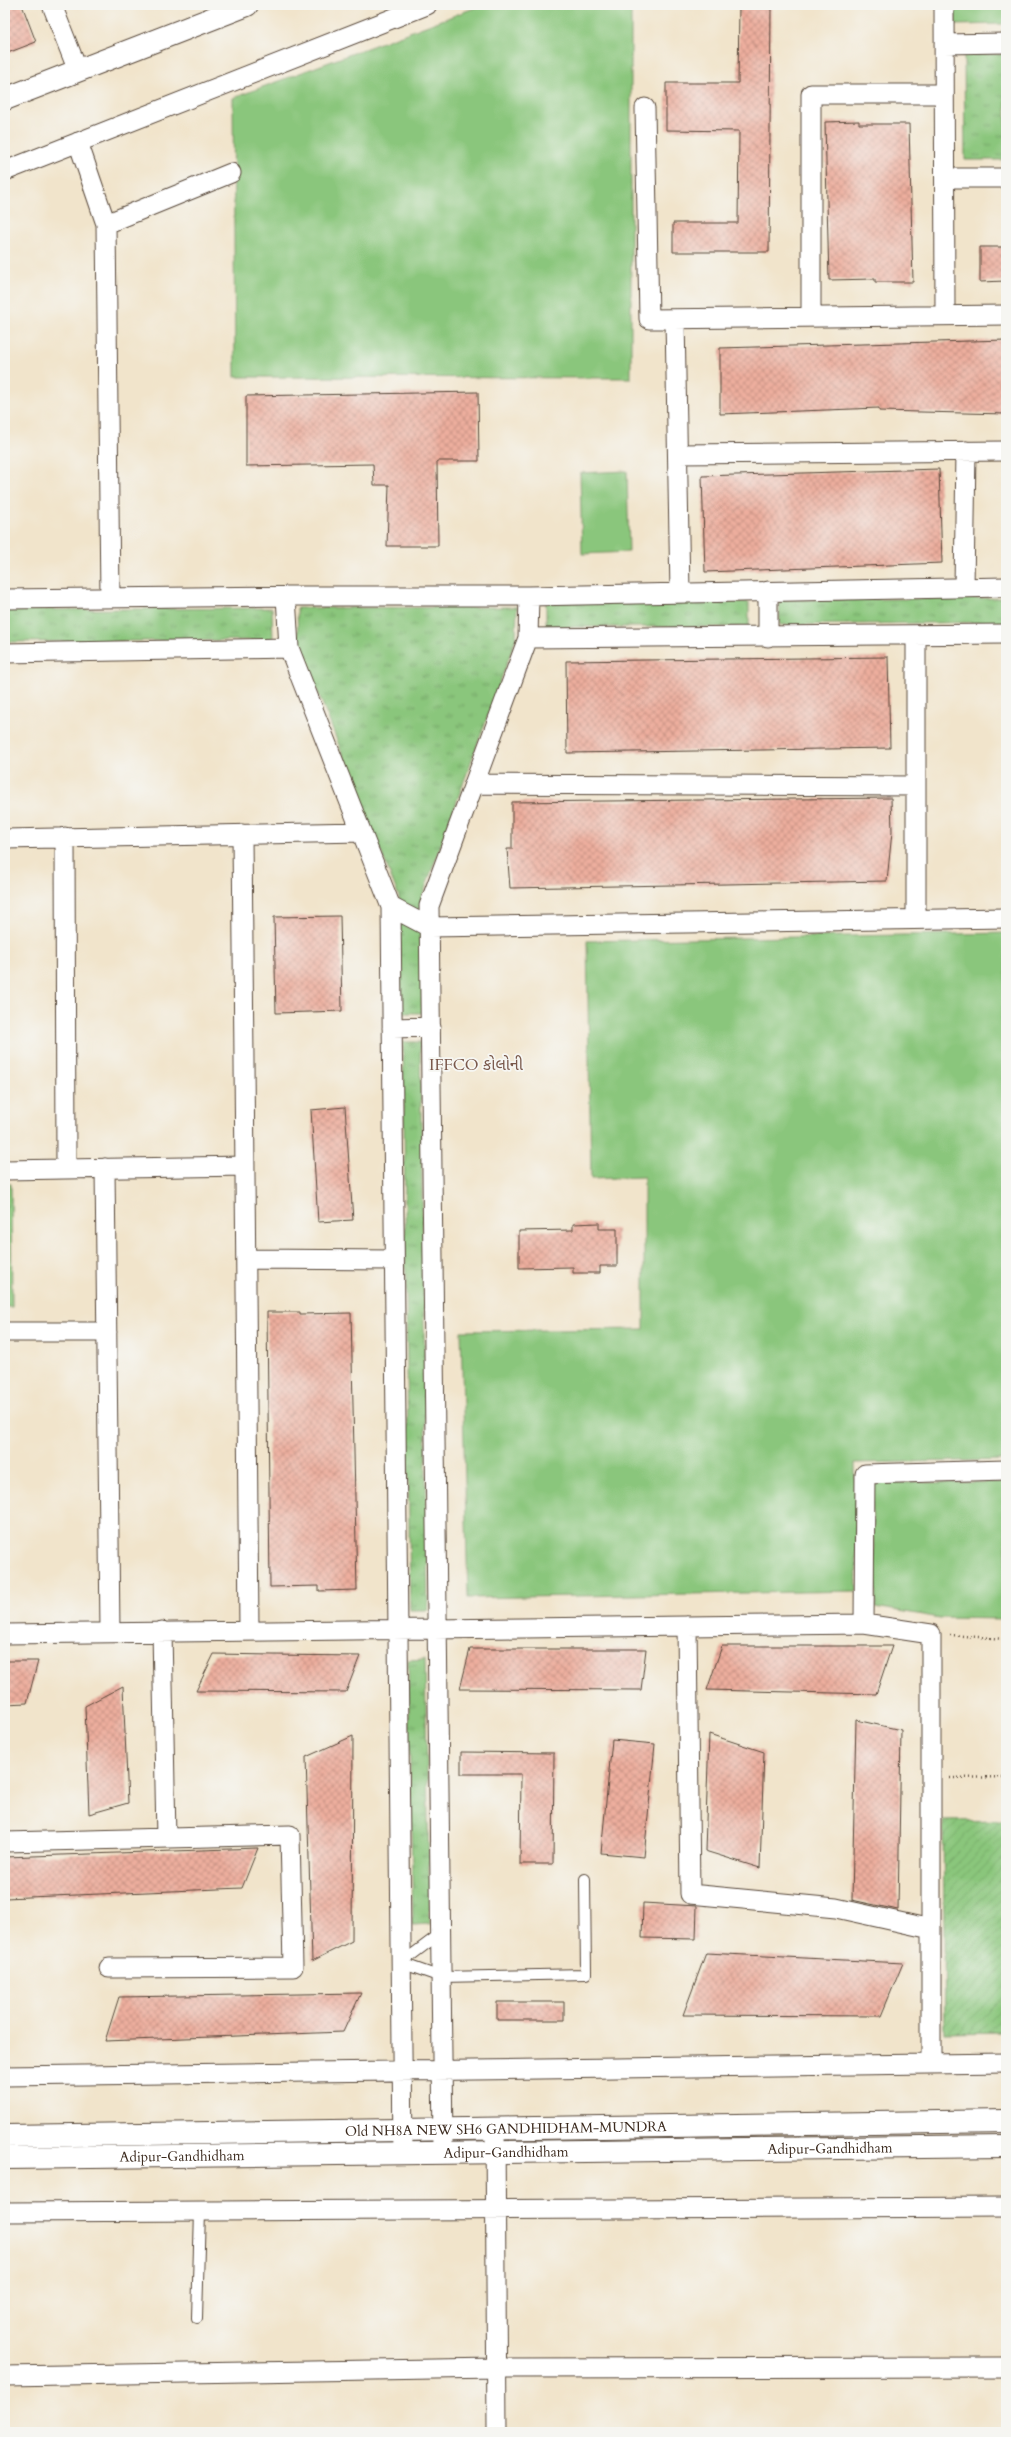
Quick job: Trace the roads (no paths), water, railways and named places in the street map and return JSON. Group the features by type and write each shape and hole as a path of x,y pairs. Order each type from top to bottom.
{"main road":[{"path":"5,99 247,5"},
{"name":"Old NH8A NEW SH6 GANDHIDHAM-MUNDRA","path":"5,2136 1006,2121"},
{"name":"Adipur-Gandhidham","path":"5,2158 1006,2146"}],"street":[{"path":"52,5 78,70"},
{"path":"5,171 427,5"},
{"path":"944,5 945,316"},
{"path":"944,44 1006,43"},
{"path":"810,317 811,94 944,94"},
{"path":"645,108 649,319 1006,315"},
{"path":"78,142 106,224 110,598"},
{"path":"106,224 231,173"},
{"path":"945,178 1006,178"},
{"path":"675,319 680,593"},
{"path":"964,588 966,451"},
{"path":"678,454 1006,451"},
{"path":"5,599 286,596 528,596 1006,587"},
{"path":"768,591 768,637"},
{"path":"286,596 288,648 391,907 402,2153"},
{"path":"443,2153 429,906 528,638 528,596"},
{"path":"528,638 916,636 1006,634"},
{"path":"916,636 916,919"},
{"path":"5,653 288,648"},
{"path":"474,784 916,786"},
{"path":"5,839 361,832"},
{"path":"242,834 249,1630"},
{"path":"65,838 66,1169"},
{"path":"391,907 429,927 1006,918"},
{"path":"392,1028 431,1027"},
{"path":"5,1170 245,1166"},
{"path":"106,1168 110,1632"},
{"path":"246,1259 394,1260"},
{"path":"5,1332 107,1332"},
{"path":"864,1624 865,1474 1006,1470"},
{"path":"5,1634 398,1628 864,1624 931,1634 931,2064"},
{"path":"687,1626 690,1894 836,1908 931,1929"},
{"path":"162,1632 166,1838"},
{"path":"5,1842 290,1835 293,1967 109,1968"},
{"path":"5,2076 1006,2063"},
{"path":"495,2129 497,2432"},
{"path":"5,2212 1006,2207"},
{"path":"5,2376 496,2368 1006,2367"}],"lane":[{"path":"401,1963 441,1977 586,1974 585,1880"},
{"path":"401,1963 441,1933"},
{"path":"197,2318 200,2211"}],"district":[{"name":"IFFCO કોલોની","path":"476,1065"}]}
